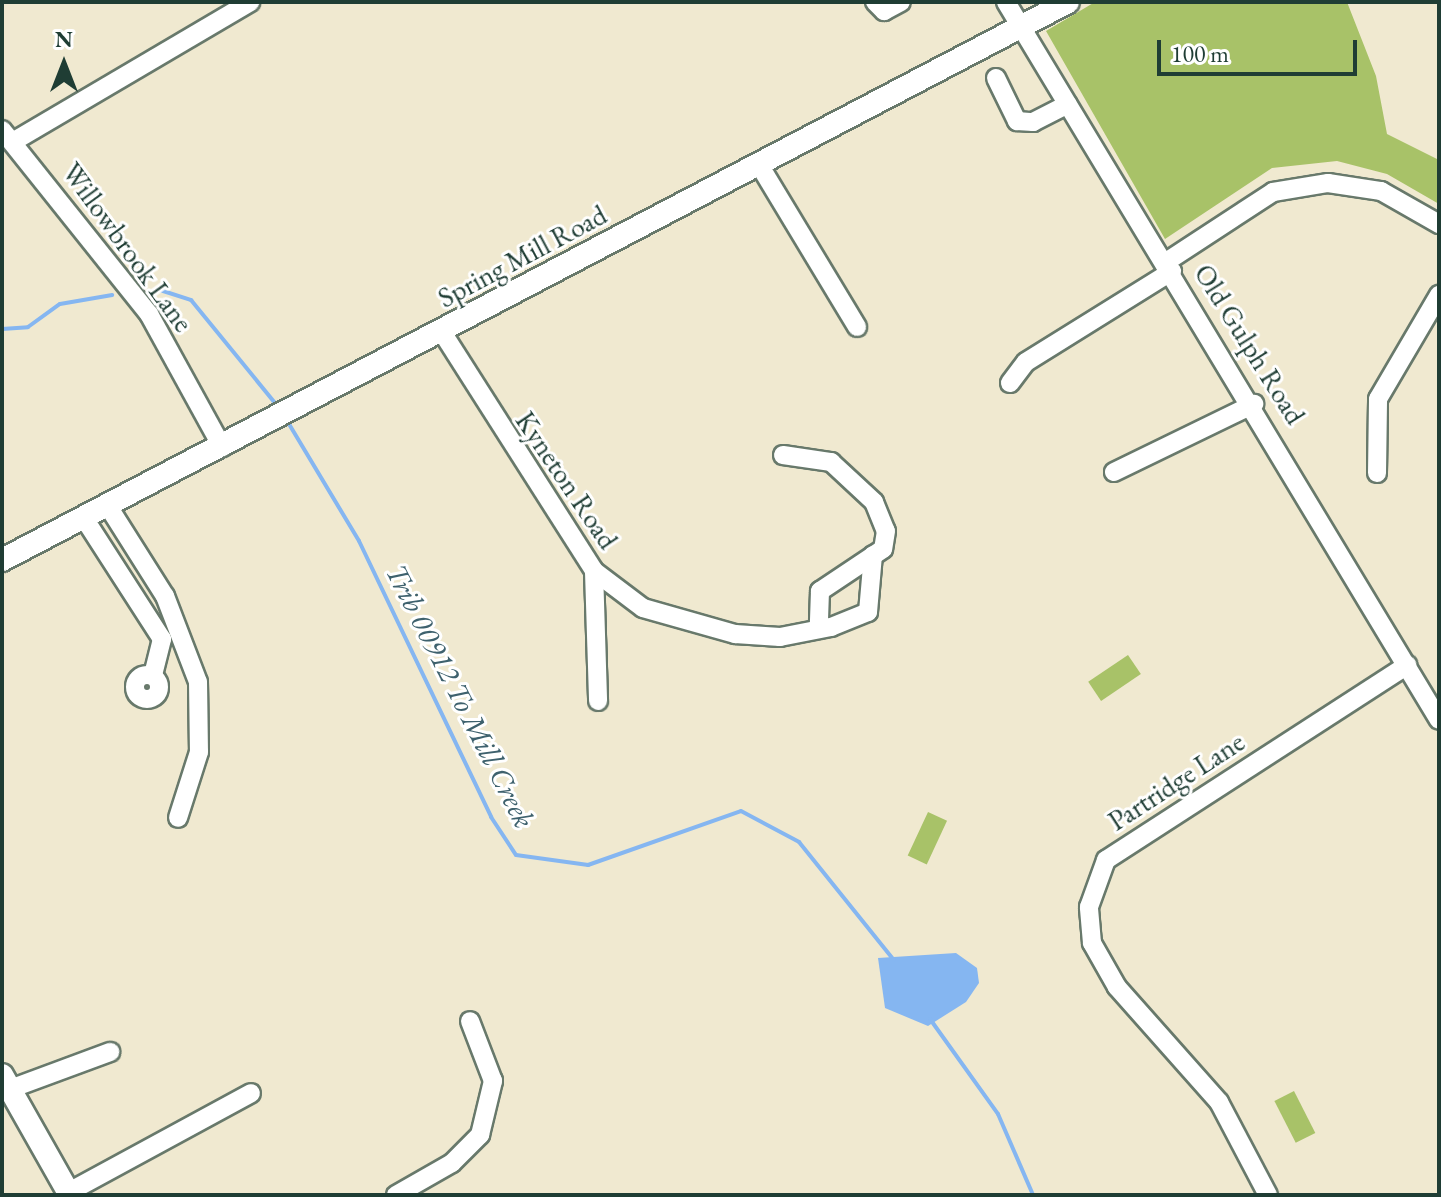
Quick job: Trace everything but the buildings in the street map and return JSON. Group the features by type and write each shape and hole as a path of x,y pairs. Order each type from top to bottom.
{"main road":[{"name":"Spring Mill Road","path":"2,560 1022,29 1068,2"},
{"path":"6,1082 70,1194"}],"street":[{"path":"875,2 884,11 901,2"},
{"name":"Old Gulph Road","path":"1006,2 1254,404 1439,720"},
{"path":"9,135 238,5"},
{"path":"996,78 1017,121 1033,122 1068,104"},
{"name":"Willowbrook Lane","path":"9,135 149,314 222,447"},
{"path":"760,166 857,327"},
{"path":"1010,383 1026,362 1273,192 1328,183 1381,191 1439,224"},
{"path":"1377,473 1378,399 1439,295"},
{"name":"Kyneton Road","path":"442,332 594,571 643,608 687,624 780,637 819,629 868,612 873,555"},
{"path":"1114,472 1254,404"},
{"path":"783,455 831,462 874,502 886,531 883,549 820,591 819,629"},
{"path":"108,506 165,596 198,682 199,752 178,818"},
{"path":"84,518 162,639 153,676"},
{"path":"594,571 598,701"},
{"name":"Partridge Lane","path":"1268,1195 1219,1102 1117,987 1092,943 1089,907 1106,860 1407,665"},
{"path":"396,1195 452,1163 480,1135 493,1081 470,1021"},
{"path":"6,1082 110,1052"},
{"path":"70,1194 251,1093"}],"green space":[{"path":"1095,2 1347,2 1376,76 1387,134 1439,160 1439,204 1387,174 1337,161 1272,168 1165,239 1046,31"},
{"path":"1128,655 1141,674 1101,701 1088,682"},
{"path":"928,812 947,821 927,864 908,856"},
{"path":"1294,1091 1315,1133 1296,1143 1274,1101"}],"water":[{"path":"956,953 977,968 979,983 966,1002 928,1026 885,1008 878,958"}],"waterway":[{"name":"Trib 00912 To Mill Creek","path":"160,290 191,300 279,408"},
{"name":"Trib 00912 To Mill Creek","path":"2,329 28,327 60,304 112,295"},
{"name":"Trib 00912 To Mill Creek","path":"286,419 359,541 491,817 516,855 588,865 741,811 799,842 894,960"},
{"name":"Trib 00912 To Mill Creek","path":"930,1019 998,1114 1033,1195"}]}
